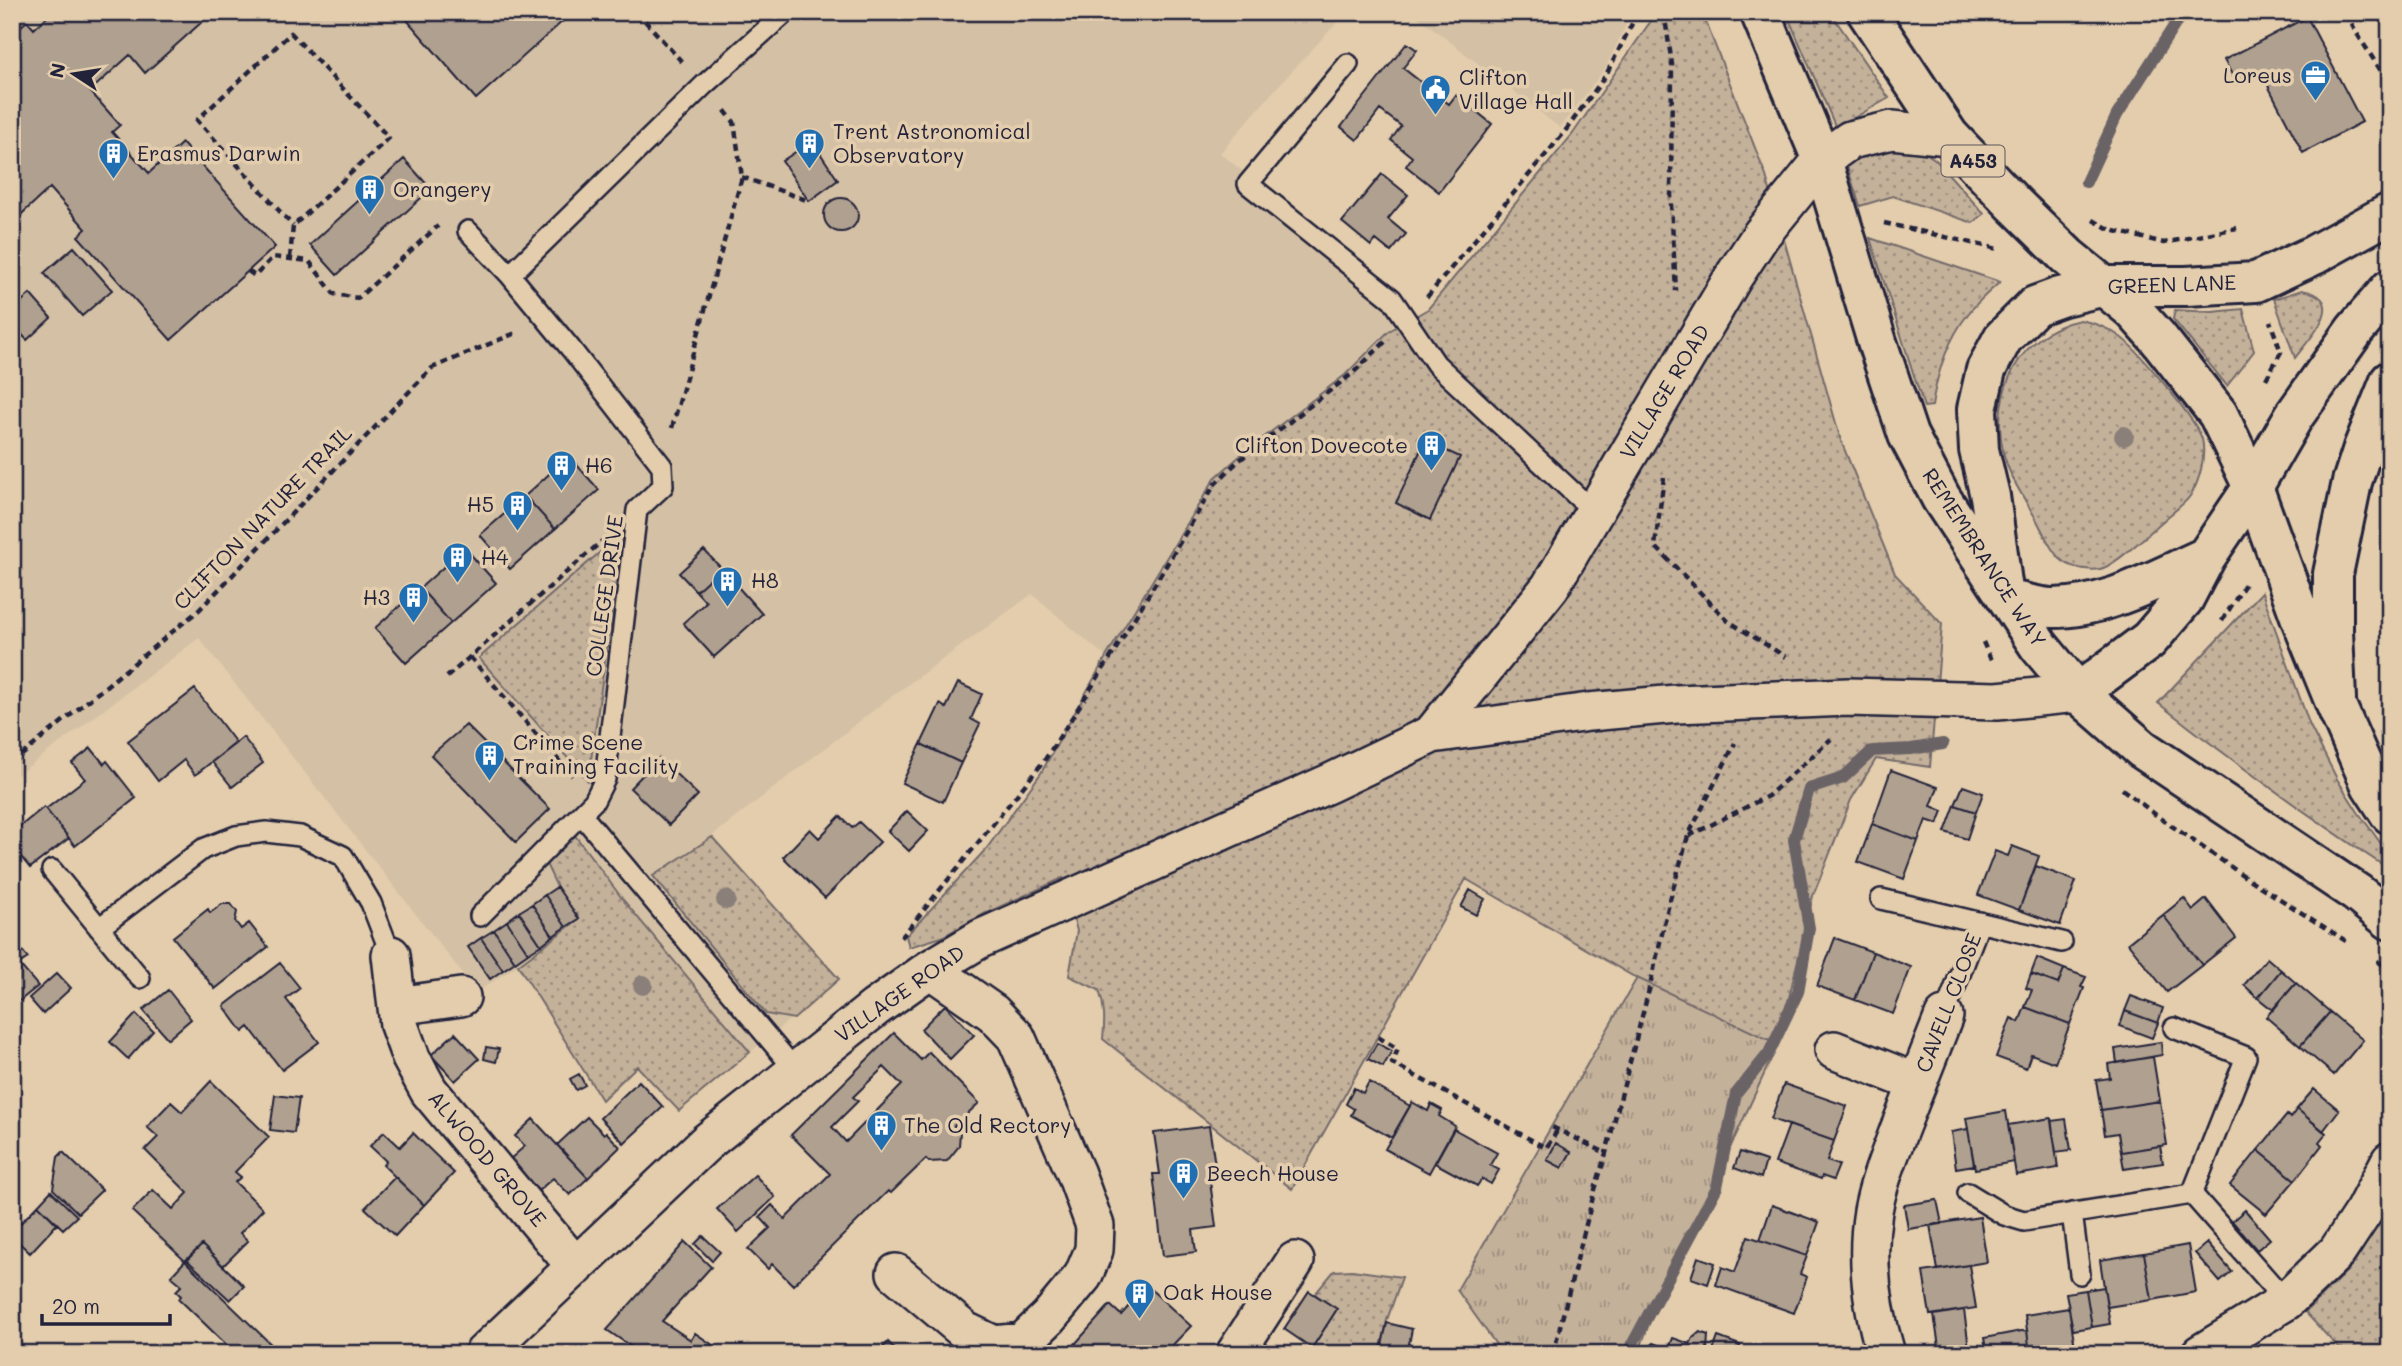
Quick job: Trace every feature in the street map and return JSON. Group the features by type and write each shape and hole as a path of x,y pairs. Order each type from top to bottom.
{"main road":[{"name":"REMEMBRANCE WAY","path":"1760,12 1822,160 1908,435 1941,498 2039,646 2078,693 2142,749 2357,893 2390,920"},
{"name":"A453","path":"1870,14 1949,136 2068,257 2133,310 2218,414 2253,487 2301,619 2336,705 2371,785 2390,814"},
{"name":"GREEN LANE","path":"2006,595 1990,496 1979,450 1977,409 1986,370 2003,338 2035,306 2105,286 2186,286 2256,282 2314,255 2390,213"},
{"path":"2078,693 2149,640 2184,600 2206,557 2253,487 2294,416 2355,330 2390,289"},
{"path":"2336,705 2333,574 2352,482 2390,381"},
{"path":"2006,595 2049,608 2081,607 2119,595 2206,557"}],"street":[{"name":"VILLAGE ROAD","path":"1432,734 1550,587 1754,245 1822,160 1850,141 1892,130 1949,136"},
{"name":"VILLAGE ROAD","path":"483,1354 707,1142 875,1008 930,969 979,939 1330,783 1432,734 1589,712 1676,704 1848,696 1997,701 2078,693"},
{"name":"ALWOOD GROVE","path":"391,955 399,1025 411,1058 429,1091 576,1266"},
{"path":"896,1273 965,1331 994,1345 1023,1342 1049,1317 1083,1276 1094,1250 1096,1226 1016,1037 993,1013 930,969"},
{"path":"397,1006 461,997"},
{"name":"CAVELL CLOSE","path":"1886,1354 1871,1285 1872,1213 1879,1183 1944,1016"},
{"name":"CAVELL CLOSE","path":"1834,1050 1917,1083"},
{"path":"2200,1354 2286,1301 2337,1252 2364,1211 2390,1161"},
{"path":"1246,1351 1295,1261"}],"lane":[{"path":"510,275 704,85 786,12"},
{"path":"1348,64 1248,184 1392,299 1436,364 1579,498 1595,509"},
{"path":"468,231 548,320 662,466"},
{"name":"COLLEGE DRIVE","path":"587,808 605,779 637,510 663,486 662,466"},
{"path":"480,916 587,808 796,1071"},
{"name":"ALWOOD GROVE","path":"99,928 203,849 236,835 267,831 300,836 343,856 370,902 391,955"},
{"path":"52,870 140,978"},
{"name":"CAVELL CLOSE","path":"1881,899 2062,942"},
{"name":"CAVELL CLOSE","path":"1944,1016 1980,922"},
{"path":"2174,1028 2246,1057 2192,1194"},
{"path":"1968,1193 2004,1215 2024,1221 2192,1194"},
{"path":"2192,1194 2286,1301"},
{"path":"2072,1213 2080,1274"}],"path":[{"path":"637,12 734,122 742,177 662,466"},
{"path":"893,947 1044,761 1111,657 1215,484 1237,462 1353,373 1407,320 1563,134 1606,75 1638,12"},
{"path":"2348,12 2354,29 2390,86"},
{"path":"290,258 293,226 389,138 291,33 197,120 293,226"},
{"path":"742,177 809,201"},
{"path":"248,271 254,276 273,257 309,261 334,293 358,298 451,213 468,231"},
{"path":"2090,219 2111,230 2164,243 2237,228"},
{"path":"1883,223 2010,251"},
{"path":"2264,382 2281,352 2269,318"},
{"name":"CLIFTON NATURE TRAIL","path":"12,763 199,610 432,368 548,320"},
{"path":"447,677 637,510"},
{"path":"470,657 587,808"},
{"path":"1553,1354 1688,836 1757,699"},
{"path":"1688,836 1768,796 1829,739 1841,737"},
{"path":"2117,783 2203,848 2357,948"},
{"path":"2368,955 2390,969"},
{"path":"1378,1037 1398,1049 1392,1063 1546,1148 1556,1133 1552,1127 1606,1153"}],"shaded area":[{"path":"12,12 1347,12 1220,153 1408,304 1389,331 1345,375 1215,478 1106,657 1032,594 888,699 712,836 839,979 679,1111 637,1066 602,1100 518,965 477,992 199,638 12,779"},
{"path":"1412,12 1632,12 1606,67 1560,128"}],"green space":[{"path":"1657,12 1702,12 1766,176 1841,441 1895,574 1942,624 1930,767 1876,759 1851,800 1813,896 1778,1044 1650,986 1466,879 1292,1189 1103,1039 1104,1014 1099,990 1069,976 1077,931 1063,878 986,913 942,937 909,947 906,936 987,848 1041,773 1106,657 1215,478 1345,375 1389,331 1428,309 1572,135"},
{"path":"1786,12 1830,12 1889,98 1836,128"},
{"path":"1883,144 1920,149 1936,160 1984,214 1973,223 1893,196 1860,206 1847,166 1862,154"},
{"path":"1870,238 2000,282 1983,297 1954,335 1940,370 1932,406 1924,407"},
{"path":"2302,290 2323,301 2325,310 2317,329 2295,358 2274,299"},
{"path":"2243,309 2254,351 2227,386 2173,319 2175,310 2212,312"},
{"path":"2080,320 2110,330 2138,354 2189,417 2198,430 2203,446 2199,476 2188,498 2126,553 2096,570 2068,564 2059,558 2051,547 2008,468 2000,429 2001,407 2006,387 2014,368 2026,351 2041,337"},
{"path":"2390,527 2390,664 2382,616"},
{"path":"623,532 588,781 479,658"},
{"path":"2262,592 2310,726 2337,779 2390,856 2390,870 2272,789 2158,703"},
{"path":"574,834 624,901 750,1052 679,1111 637,1066 602,1100 518,965 579,919 557,887 546,864"},
{"path":"712,837 839,979 794,1019 766,1014 653,876"},
{"path":"1637,978 1778,1044 1649,1324 1638,1354 1495,1354 1497,1346 1457,1290"},
{"path":"2390,1205 2390,1339 2383,1354 2344,1354 2305,1312 2353,1265"},
{"path":"1352,1270 1402,1277 1387,1320 1380,1354 1317,1354 1312,1348 1337,1309 1315,1294 1334,1271"}],"building":[{"name":"Erasmus Darwin","path":"52,12 213,12 145,73 130,55 90,91 120,125 112,132 149,173 182,143 275,247 171,340 78,236 86,229 50,188 14,221 12,219 12,34 27,21 34,29"},
{"path":"400,12 573,12 476,99"},
{"name":"Loreus","path":"2307,17 2362,122 2303,153 2261,72 2237,84 2224,60"},
{"name":"Clifton Village Hall","path":"1407,43 1417,50 1403,68 1449,104 1456,95 1492,124 1439,192 1406,166 1412,157 1391,140 1401,126 1380,110 1357,140 1341,127"},
{"name":"Trent Astronomical Observatory","path":"812,141 838,180 809,201 782,161"},
{"name":"Orangery","path":"404,159 431,189 337,275 310,245"},
{"path":"1382,174 1408,195 1388,219 1406,234 1391,252 1376,240 1371,246 1342,222"},
{"name":"Trent Astronomical Observatory","path":"841,198 853,203 858,215 853,227 841,232 829,227 824,215 829,203"},
{"path":"74,247 112,290 82,316 44,273"},
{"path":"30,294 51,318 27,340 12,324 12,310"},
{"name":"Clifton Dovecote","path":"1425,441 1460,457 1430,520 1396,503"},
{"name":"H6","path":"569,456 599,490 555,529 525,496"},
{"name":"H5","path":"525,496 555,529 510,569 480,535"},
{"name":"H4","path":"465,548 496,583 451,623 420,588"},
{"path":"704,550 721,568 696,591 679,573"},
{"name":"H8","path":"721,568 762,614 714,657 683,623 706,602 696,591"},
{"name":"H3","path":"420,588 451,623 406,663 375,628"},
{"path":"958,683 982,694 971,719 980,724 961,763 921,744 940,704 946,708"},
{"path":"195,689 236,743 195,775 184,760 158,781 128,741"},
{"name":"Crime Scene Training Facility","path":"466,725 550,809 516,842 431,755"},
{"path":"243,737 263,763 232,787 212,762"},
{"path":"921,744 961,763 943,802 902,783"},
{"path":"91,748 104,764 107,761 136,798 75,846 46,809 85,779 72,763"},
{"path":"659,758 698,795 669,825 630,788"},
{"path":"1891,770 1938,787 1931,806 1943,811 1938,824 1926,820 1918,841 1872,824"},
{"path":"1963,786 1983,793 1976,812 1955,805"},
{"path":"1955,805 1976,812 1967,839 1945,832"},
{"path":"44,807 69,838 30,868 12,846 12,833"},
{"path":"907,811 928,831 909,851 888,831"},
{"path":"840,816 852,828 859,822 880,842 825,898 783,857 810,829 819,838"},
{"path":"1872,824 1918,841 1904,879 1858,862"},
{"path":"2012,846 2039,856 2019,910 1978,895 1995,851 2008,856"},
{"path":"2036,866 2076,881 2060,925 2019,910"},
{"path":"557,887 579,919 566,927 545,895"},
{"path":"1470,890 1485,899 1476,915 1461,907"},
{"path":"545,895 566,927 553,936 532,904"},
{"path":"2184,898 2193,910 2206,899 2236,938 2202,965 2163,915"},
{"path":"222,904 231,904 237,912 235,921 241,929 249,923 268,947 215,989 173,937 208,909 210,913"},
{"path":"532,904 553,936 541,945 519,912"},
{"path":"519,912 541,945 528,953 507,921"},
{"path":"2163,915 2202,965 2167,992 2128,943"},
{"path":"507,921 528,953 515,962 494,930"},
{"path":"494,930 515,962 503,970 481,938"},
{"path":"12,938 28,958 19,964 38,986 12,1007"},
{"path":"481,938 503,970 490,979 468,947"},
{"path":"1835,938 1873,952 1855,1000 1817,986"},
{"path":"1873,952 1911,967 1893,1014 1855,1000"},
{"path":"2037,958 2064,969 2058,984 2031,974"},
{"path":"2267,958 2281,970 2258,998 2244,985"},
{"path":"280,963 300,988 286,999 319,1042 282,1070 249,1027 243,1032 224,1006"},
{"path":"2064,969 2086,977 2070,1024 2025,1007 2032,990 2026,988 2031,974 2058,984"},
{"path":"2281,970 2296,983 2273,1010 2258,998"},
{"path":"57,973 71,988 43,1014 29,998"},
{"path":"2296,983 2330,1012 2300,1046 2266,1017"},
{"path":"168,990 191,1019 168,1039 143,1010"},
{"path":"2131,996 2163,1008 2158,1023 2125,1011"},
{"path":"945,1005 974,1035 950,1059 921,1029"},
{"path":"2025,1007 2070,1024 2055,1063 2031,1054 2026,1068 1996,1057 2011,1018 2019,1022"},
{"path":"2125,1011 2158,1023 2152,1038 2120,1026"},
{"path":"2330,1012 2363,1040 2334,1075 2300,1046"},
{"path":"136,1014 153,1031 128,1059 110,1042"},
{"path":"455,1033 479,1059 455,1081 431,1055"},
{"name":"The Old Rectory","path":"894,1033 921,1060 929,1052 979,1103 954,1126 960,1132 959,1146 947,1161 929,1162 926,1159 891,1193 888,1191 793,1285 772,1264 768,1269 748,1249 770,1228 760,1217 772,1205 785,1219 830,1174 791,1135","holes":["884,1067 902,1085 846,1142 832,1127 858,1101 853,1097"]},
{"path":"2161,1042 2162,1055 2117,1063 2115,1049"},
{"path":"1377,1043 1392,1051 1383,1067 1368,1059"},
{"path":"486,1047 499,1049 496,1062 484,1059"},
{"path":"2153,1057 2160,1101 2101,1110 2096,1080 2110,1078 2108,1064"},
{"path":"579,1074 585,1085 576,1090 570,1079"},
{"path":"211,1081 269,1137 235,1172 241,1177 235,1182 263,1209 240,1233 248,1241 223,1266 202,1245 185,1261 132,1211 153,1190 173,1209 188,1193 145,1150 158,1137 147,1127 171,1102 182,1112"},
{"path":"639,1081 663,1107 624,1143 600,1118"},
{"path":"1369,1082 1410,1106 1392,1138 1351,1115 1354,1109 1346,1104 1354,1088 1363,1093"},
{"path":"1784,1084 1847,1106 1834,1141 1771,1119"},
{"path":"2314,1089 2339,1110 2323,1131 2297,1109"},
{"path":"275,1095 299,1098 294,1133 270,1130"},
{"path":"2160,1101 2167,1145 2121,1152 2118,1133 2105,1135 2101,1110"},
{"path":"1412,1102 1428,1111 1431,1104 1442,1110 1439,1116 1455,1126 1429,1173 1385,1149"},
{"path":"2297,1109 2326,1133 2319,1142 2322,1145 2295,1180 2258,1150 2287,1115 2290,1118"},
{"path":"2006,1111 2014,1162 1975,1169 1966,1118"},
{"path":"587,1117 620,1147 588,1178 557,1145"},
{"path":"2051,1118 2058,1168 2016,1175 2008,1125"},
{"path":"533,1119 588,1178 570,1195 553,1178 538,1191 509,1160 525,1146 515,1136"},
{"path":"2066,1119 2071,1150 2056,1152 2051,1121"},
{"path":"1789,1125 1834,1141 1827,1161 1839,1165 1833,1180 1822,1176 1821,1179 1775,1163"},
{"name":"Beech House","path":"1209,1126 1215,1165 1208,1166 1216,1227 1193,1230 1196,1252 1163,1256 1153,1174 1160,1174 1154,1133"},
{"path":"1454,1129 1497,1153 1490,1165 1499,1170 1491,1184 1482,1179 1477,1186 1435,1163"},
{"path":"1968,1129 1974,1165 1956,1168 1951,1132"},
{"path":"384,1132 400,1147 413,1133 454,1173 424,1205 383,1165 386,1161 370,1146"},
{"path":"1556,1143 1571,1152 1562,1168 1547,1160"},
{"path":"2160,1146 2163,1163 2124,1169 2121,1152"},
{"path":"2258,1150 2295,1180 2266,1214 2230,1185"},
{"path":"63,1152 102,1190 78,1213 53,1189 58,1157"},
{"path":"1740,1152 1766,1161 1761,1178 1734,1168"},
{"path":"755,1175 775,1197 738,1232 717,1209"},
{"path":"395,1177 424,1205 395,1236 365,1208"},
{"path":"51,1191 77,1216 63,1229 38,1205"},
{"path":"1937,1200 1942,1224 1908,1229 1904,1205"},
{"path":"38,1205 57,1224 30,1253 12,1236 12,1232"},
{"path":"1772,1205 1819,1222 1807,1256 1760,1240"},
{"path":"2245,1210 2270,1239 2257,1250 2232,1221"},
{"path":"1980,1217 1987,1262 1938,1270 1930,1225"},
{"path":"703,1236 720,1252 712,1261 695,1244"},
{"path":"1748,1236 1807,1256 1800,1274 1807,1277 1794,1313 1716,1285 1722,1267 1735,1272"},
{"path":"685,1242 711,1267 662,1321 691,1340 695,1333 726,1354 642,1354 607,1330"},
{"path":"2207,1243 2232,1272 2220,1282 2195,1253"},
{"path":"202,1245 244,1286 230,1300 187,1260"},
{"path":"2188,1245 2196,1292 2152,1300 2144,1253"},
{"path":"2144,1253 2152,1300 2107,1307 2100,1260"},
{"path":"1698,1257 1715,1263 1708,1284 1691,1278"},
{"path":"185,1261 281,1354 236,1354 179,1299 181,1296 176,1291 182,1285 171,1276"},
{"path":"1969,1265 1976,1308 1930,1315 1923,1272"},
{"name":"Oak House","path":"1147,1286 1191,1326 1164,1354 1155,1349 1150,1354 1085,1354 1075,1344 1110,1305 1121,1315"},
{"path":"2104,1287 2110,1324 2092,1327 2086,1290"},
{"path":"2086,1290 2092,1327 2073,1330 2066,1293"},
{"path":"1309,1291 1337,1309 1312,1348 1284,1329"},
{"path":"2069,1308 2076,1354 2030,1354 2025,1315"},
{"path":"1964,1310 1969,1348 1940,1353 1934,1315"},
{"path":"1387,1323 1412,1329 1407,1354 1380,1354"},
{"path":"2027,1330 2030,1354 1987,1354 1984,1338"},
{"path":"1700,1332 1708,1335 1707,1351 1712,1354 1667,1354 1673,1338 1690,1344"},
{"path":"1718,1337 1740,1345 1737,1354 1712,1354"},
{"path":"888,1342 900,1354 877,1354"},
{"path":"1653,1343 1669,1349 1667,1354 1648,1354"}],"waterway":[{"path":"2086,182 2117,115 2183,12"},
{"path":"1627,1354 1717,1187 1736,1094 1769,1053 1798,992 1809,928 1794,840 1809,789 1843,778 1872,751 1943,744"}],"place":[{"name":"Loreus","path":"2315,103"},
{"name":"Clifton Village Hall","path":"1436,117"},
{"name":"Trent Astronomical Observatory","path":"810,171"},
{"name":"Erasmus Darwin","path":"114,181"},
{"name":"Orangery","path":"370,217"},
{"name":"Clifton Dovecote","path":"1431,473"},
{"name":"H6","path":"562,493"},
{"name":"H5","path":"517,532"},
{"name":"H4","path":"458,585"},
{"name":"H8","path":"728,608"},
{"name":"H3","path":"413,625"},
{"name":"Crime Scene Training Facility","path":"490,782"},
{"name":"The Old Rectory","path":"881,1153"},
{"name":"Beech House","path":"1184,1201"},
{"name":"Oak House","path":"1140,1320"}]}
